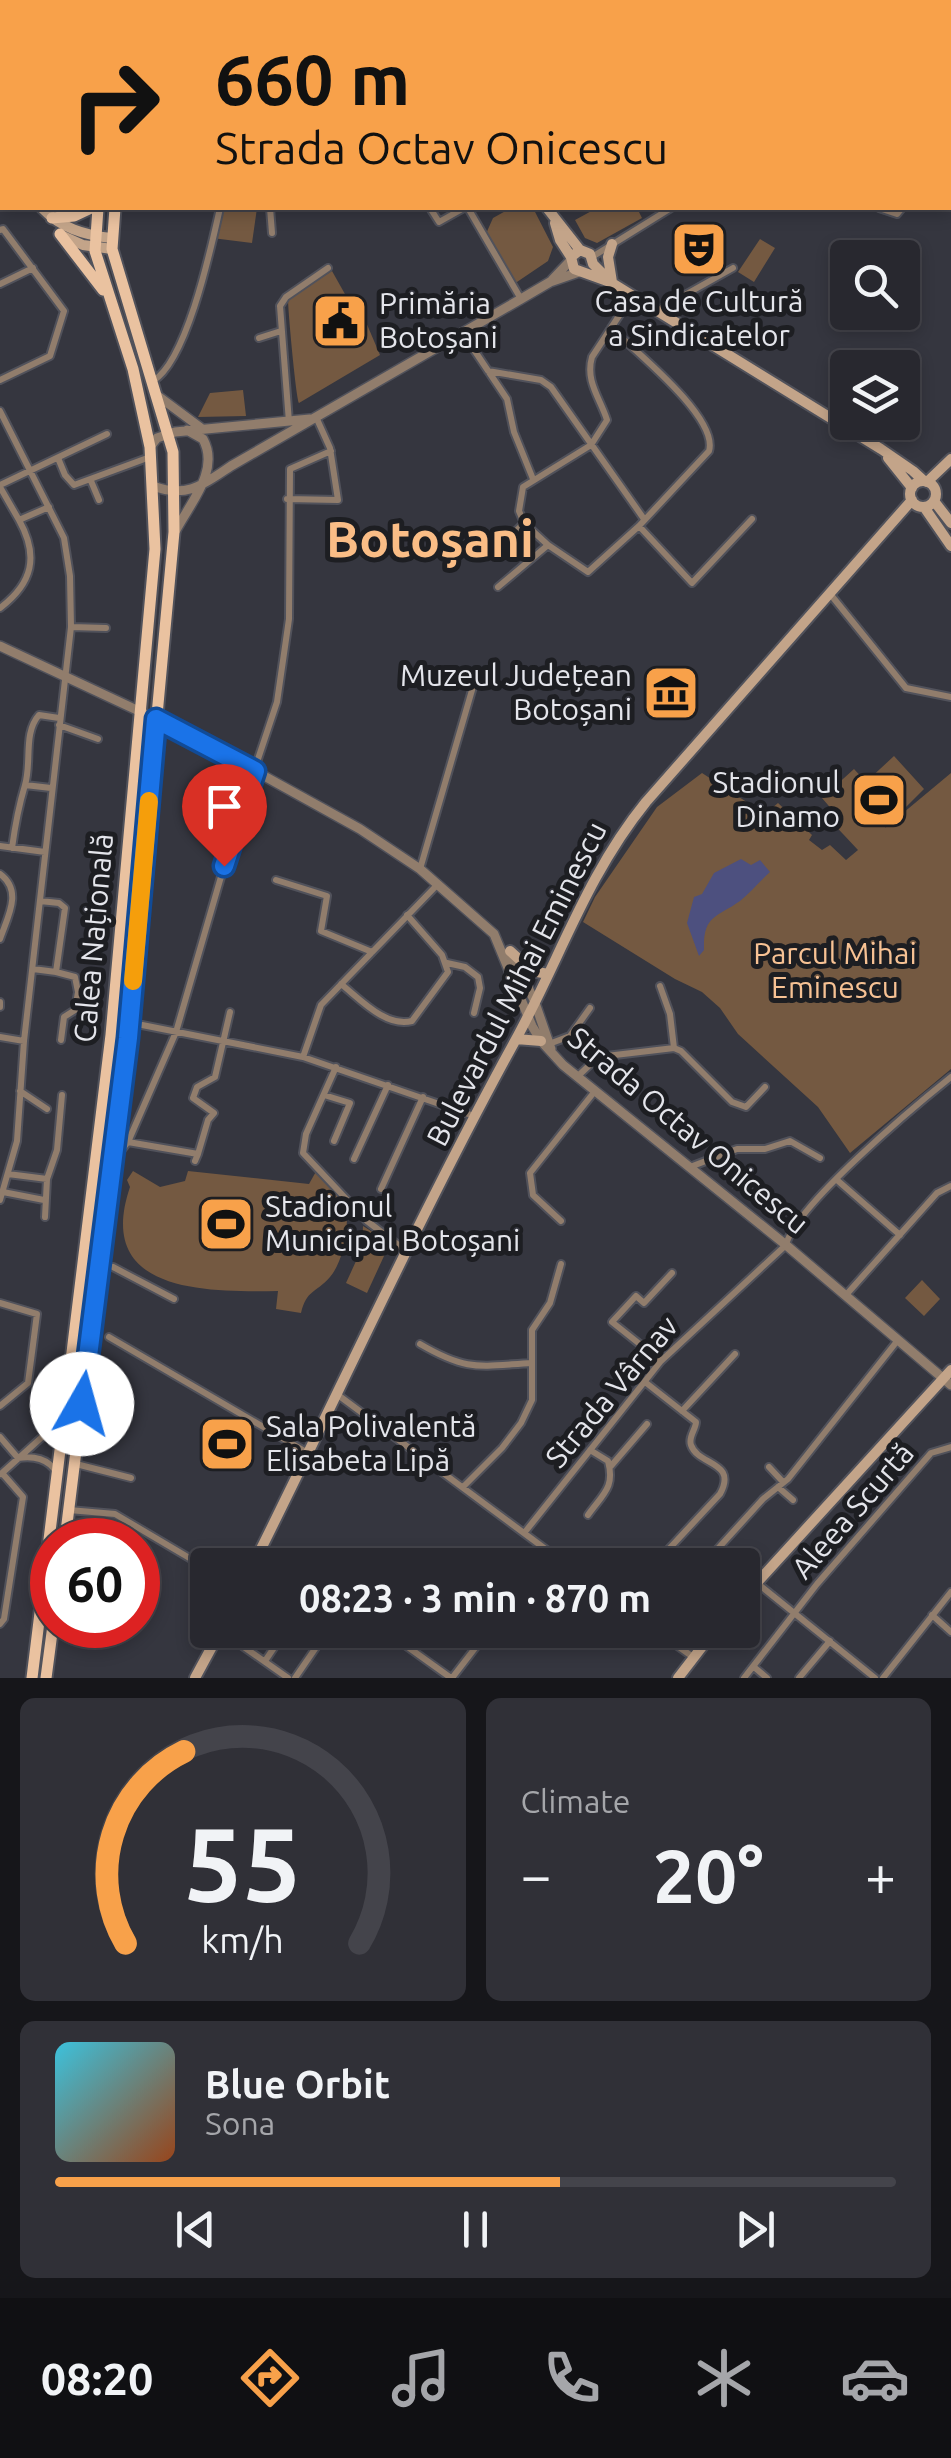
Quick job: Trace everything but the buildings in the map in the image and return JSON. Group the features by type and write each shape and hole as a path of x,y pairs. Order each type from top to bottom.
{"main road":[{"path":"44,210 94,242"},
{"path":"52,218 89,210"},
{"name":"Calea Națională","path":"33,1673 112,1019 155,549 150,452 133,369 94,242 94,210"},
{"name":"Calea Națională","path":"68,1518 129,1022 174,532 174,463 158,396 111,243 115,210"},
{"path":"550,212 574,256 587,266 914,470 951,546"},
{"path":"52,218 110,299"},
{"path":"60,234 75,243 111,243"},
{"path":"612,244 608,256 612,283"},
{"path":"574,256 574,269 587,266"},
{"name":"Bulevardul Mihai Eminescu","path":"260,1548 287,1485 338,1395 548,974 577,908 628,824 951,462"},
{"path":"923,495 951,523"},
{"path":"510,951 532,971 548,974"},
{"path":"516,1038 545,1043"},
{"path":"760,1580 948,1378"},
{"path":"46,1678 50,1648"},
{"path":"194,1678 211,1648"},
{"path":"678,1678 700,1648"},
{"path":"20,1678 33,1673"}],"street":[{"path":"153,381 180,349 219,210"},
{"path":"270,210 272,232"},
{"path":"431,210 439,222 462,210"},
{"path":"467,210 521,299"},
{"path":"58,458 64,475 74,485 150,452 157,438 168,433 314,418 550,282 587,266 612,244 667,210"},
{"path":"0,230 64,311 50,356 0,380"},
{"path":"550,282 574,256"},
{"path":"0,284 33,268"},
{"path":"292,422 281,331 282,301 328,268"},
{"path":"656,311 733,268"},
{"path":"611,328 699,415 712,444 703,460 588,572 524,523 519,499 523,488 533,479 591,445 607,420 589,379 589,368 592,357 611,328 632,296"},
{"path":"259,338 281,331"},
{"path":"462,332 508,400 514,432 533,479"},
{"path":"488,371 546,382 644,519"},
{"path":"158,396 200,428"},
{"path":"0,410 68,552 71,627 66,677 24,1041 17,1140 2,1196 44,1200"},
{"path":"287,499 338,500 331,451 314,418"},
{"path":"153,486 175,492 198,488 292,422"},
{"path":"174,532 208,471 210,456 201,436 186,430"},
{"path":"0,608 22,589 32,556 28,535 0,486 107,434"},
{"path":"112,1162 128,1142 176,1032 277,702 289,619 287,499 291,467 331,451"},
{"path":"91,480 99,500"},
{"path":"19,520 49,508"},
{"path":"638,526 692,583 752,519"},
{"path":"506,540 524,523"},
{"path":"498,586 548,545"},
{"path":"831,595 906,688 951,697"},
{"path":"71,627 106,628"},
{"name":"Strada Octav Onicescu","path":"0,646 156,719 255,771 360,829 420,869 494,934 527,1014 555,1056 948,1378"},
{"path":"0,656 16,654"},
{"path":"420,869 477,674"},
{"path":"12,848 32,724 39,715 98,740"},
{"path":"25,786 51,788"},
{"path":"0,846 45,852"},
{"path":"0,874 10,882 14,898 0,938"},
{"path":"276,880 327,896 321,930 372,952"},
{"path":"303,1057 322,1005 438,883"},
{"path":"40,900 63,904 65,908 56,972"},
{"path":"341,984 372,1010 405,1024 412,1022 448,972 447,963 407,915"},
{"path":"494,934 510,951 534,1000 545,1043 570,1036 590,1008"},
{"path":"447,963 465,967 478,977 480,988 474,1013"},
{"path":"33,969 75,977 75,1010 64,1016 60,1040"},
{"path":"660,986 670,1014 674,1048"},
{"path":"128,1142 196,1157 214,1113 193,1098 196,1087 214,1078 230,1012"},
{"path":"112,1019 303,1057 475,1116"},
{"path":"0,1037 24,1041"},
{"path":"577,1077 598,1057 674,1048 732,1102 746,1107 765,1087"},
{"path":"336,1067 306,1134 303,1153 367,1222 408,1252"},
{"name":"Strada Vârnav","path":"525,1532 662,1361 786,1245 788,1236 837,1180 900,1119 951,1077"},
{"path":"354,1159 388,1084"},
{"path":"20,1090 47,1108"},
{"path":"561,1221 534,1196 530,1174 595,1091"},
{"path":"45,1216 44,1200 57,1150 62,1095"},
{"path":"324,1095 350,1103 334,1141"},
{"path":"381,1189 423,1096"},
{"path":"689,1167 737,1149 765,1149 790,1140 820,1158"},
{"path":"8,1174 47,1179"},
{"path":"837,1180 900,1235"},
{"path":"845,1296 937,1193 951,1186"},
{"path":"463,1487 521,1423 535,1388 532,1330 550,1303 561,1264"},
{"path":"113,1266 174,1299"},
{"path":"662,1361 612,1322 636,1296 644,1303 672,1274"},
{"path":"0,1303 37,1314 28,1382 0,1406"},
{"path":"109,1337 308,1453"},
{"path":"720,1548 781,1485 898,1340"},
{"path":"420,1344 466,1366 532,1363"},
{"path":"682,1411 735,1354"},
{"path":"644,1382 698,1425 690,1440 693,1449 725,1475 726,1483 720,1494 670,1548"},
{"path":"338,1395 543,1548"},
{"path":"0,1624 23,1504 21,1492 1,1474 64,1412"},
{"path":"611,1466 647,1424"},
{"path":"0,1437 18,1458"},
{"name":"Aleea Scurtă","path":"744,1678 817,1584 931,1453 951,1447"},
{"path":"588,1515 612,1482 611,1466 590,1450"},
{"path":"18,1458 44,1460 58,1474"},
{"path":"74,1463 131,1478"},
{"path":"769,1467 794,1500"},
{"path":"69,1510 115,1514 190,1558"},
{"path":"760,1585 879,1678 951,1592"},
{"path":"932,1616 951,1632"},
{"path":"799,1678 830,1641"},
{"path":"247,1648 292,1678 314,1648"},
{"path":"265,1661 274,1648"},
{"path":"409,1648 451,1678 474,1648"},
{"path":"680,1648 693,1657"},
{"path":"754,1666 767,1678"}],"green space":[{"path":"218,210 257,210 252,243 212,238"},
{"path":"507,210 534,210 553,247 548,261 514,284 485,236 493,218"},
{"path":"593,210 638,210 642,218 597,243 585,238 575,220"},
{"path":"760,239 775,248 754,282 738,272"},
{"path":"332,271 350,303 357,301 380,355 299,403 288,299"},
{"path":"243,390 246,416 198,417 210,393"},
{"name":"Parcul Mihai Eminescu","path":"894,756 924,789 885,828 951,773 951,1069 850,1153 818,1107 738,1034 720,1008 702,992 583,922 595,897 657,807 702,773 765,814 778,803 812,835 809,840 822,850 830,845 846,860 858,850 828,818 834,812 822,798 854,769 866,782"},
{"name":"Stadionul Municipal Botoșani","path":"318,1168 341,1196 347,1229 335,1270 309,1296 301,1313 276,1309 278,1291 219,1290 163,1279 142,1267 128,1248 123,1222 130,1187 127,1180 133,1171 160,1187 185,1181 188,1171 309,1184"},
{"path":"363,1226 390,1243 367,1293 346,1283 362,1248"},
{"path":"922,1280 940,1299 924,1316 905,1298"}],"water":[{"path":"741,859 751,865 760,860 770,872 740,901 713,919 699,956 687,923 694,897 702,894 714,873"}],"slow traffic":[{"path":"133,981 149,801"}],"place":[{"name":"Casa de Cultură a Sindicatelor","path":"699,249"},
{"name":"Primăria Botoșani","path":"340,321"},
{"name":"Muzeul Județean Botoșani","path":"671,693"},
{"name":"Stadionul Dinamo","path":"879,800"},
{"name":"Stadionul Municipal Botoșani","path":"226,1224"},
{"name":"Sala Polivalentă Elisabeta Lipă","path":"227,1444"}],"district":[{"name":"Botoșani","path":"430,539"}],"route":[{"path":"82,1404 128,1038 156,719 255,771 224,866"}]}
